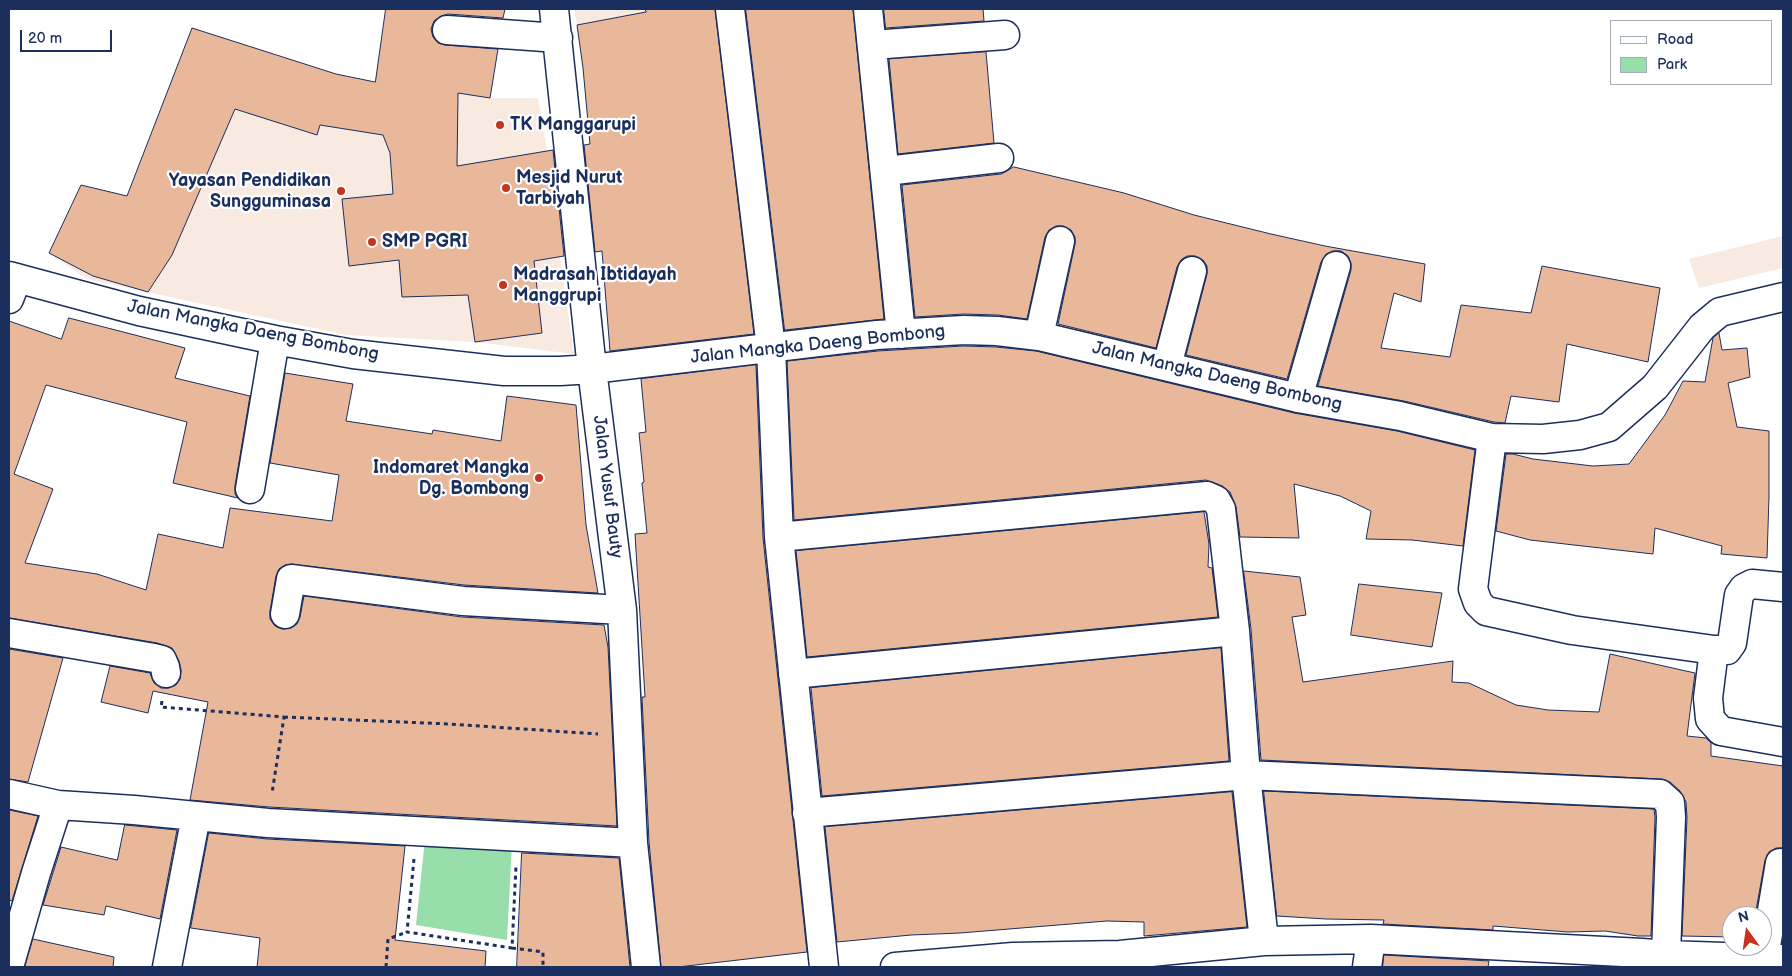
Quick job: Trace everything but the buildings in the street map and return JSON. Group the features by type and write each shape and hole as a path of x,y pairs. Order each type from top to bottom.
{"street":[{"name":"Jalan Yusuf Bauty","path":"554,9 592,369 622,610 633,843 646,967"},
{"path":"730,9 771,348 779,537 824,967"},
{"path":"868,9 886,171 901,334"},
{"path":"447,30 558,38"},
{"path":"873,45 1005,35"},
{"path":"886,171 999,158"},
{"path":"1039,336 1060,241"},
{"path":"1298,398 1336,266"},
{"path":"1167,366 1192,271"},
{"name":"Jalan Mangka Daeng Bombong","path":"12,284 276,340 354,354 504,370 560,371 592,369 867,336 964,330 997,331 1039,336 1298,398 1400,416 1492,438 1543,439 1580,435 1609,427 1655,388 1702,327 1720,312 1783,297"},
{"path":"250,489 276,340"},
{"path":"1492,438 1473,589 1478,603 1486,611 1572,630 1714,650 1727,650 1732,643 1739,595 1744,588 1752,584 1783,587"},
{"path":"779,537 1207,496 1216,500 1221,509 1235,631 1246,776 1264,941"},
{"path":"285,614 292,579 463,601 622,610"},
{"path":"793,674 1235,631"},
{"path":"9,633 162,660 166,673"},
{"path":"1714,650 1708,698 1710,719 1721,731 1783,742"},
{"path":"807,813 1246,776 1660,794 1670,803 1671,817 1666,955"},
{"path":"9,794 58,804 268,823 633,843"},
{"path":"10,967 36,873 58,804"},
{"path":"167,967 196,816"},
{"path":"895,967 976,964 1013,957 1120,961 1264,941 1371,939 1511,957 1642,953 1771,961 1780,863 1783,864"},
{"path":"1367,967 1371,939"}],"path":[{"path":"166,673 161,707 284,717 449,724 628,736"},
{"path":"268,823 284,717"},
{"path":"407,932 417,831"},
{"path":"512,948 517,837"},
{"path":"386,967 388,939 407,932 543,952 543,967"}],"shaded area":[{"path":"574,9 646,9 646,12 577,25"},
{"name":"Yayasan Pendidikan Sungguminasa","path":"192,28 337,75 490,98 538,98 547,151 574,354 475,342 346,335 87,279 49,253 81,185 127,196"},
{"path":"1783,236 1783,268 1699,288 1689,259"}],"green space":[{"path":"425,839 512,843 507,940 416,925"}],"place":[{"name":"TK Manggarupi","path":"500,125"},
{"name":"Mesjid Nurut Tarbiyah","path":"506,188"},
{"name":"Yayasan Pendidikan Sungguminasa","path":"341,191"},
{"name":"SMP PGRI","path":"372,242"},
{"name":"Madrasah Ibtidayah Manggrupi","path":"503,285"},
{"name":"Indomaret Mangka Dg. Bombong","path":"539,478"}]}
